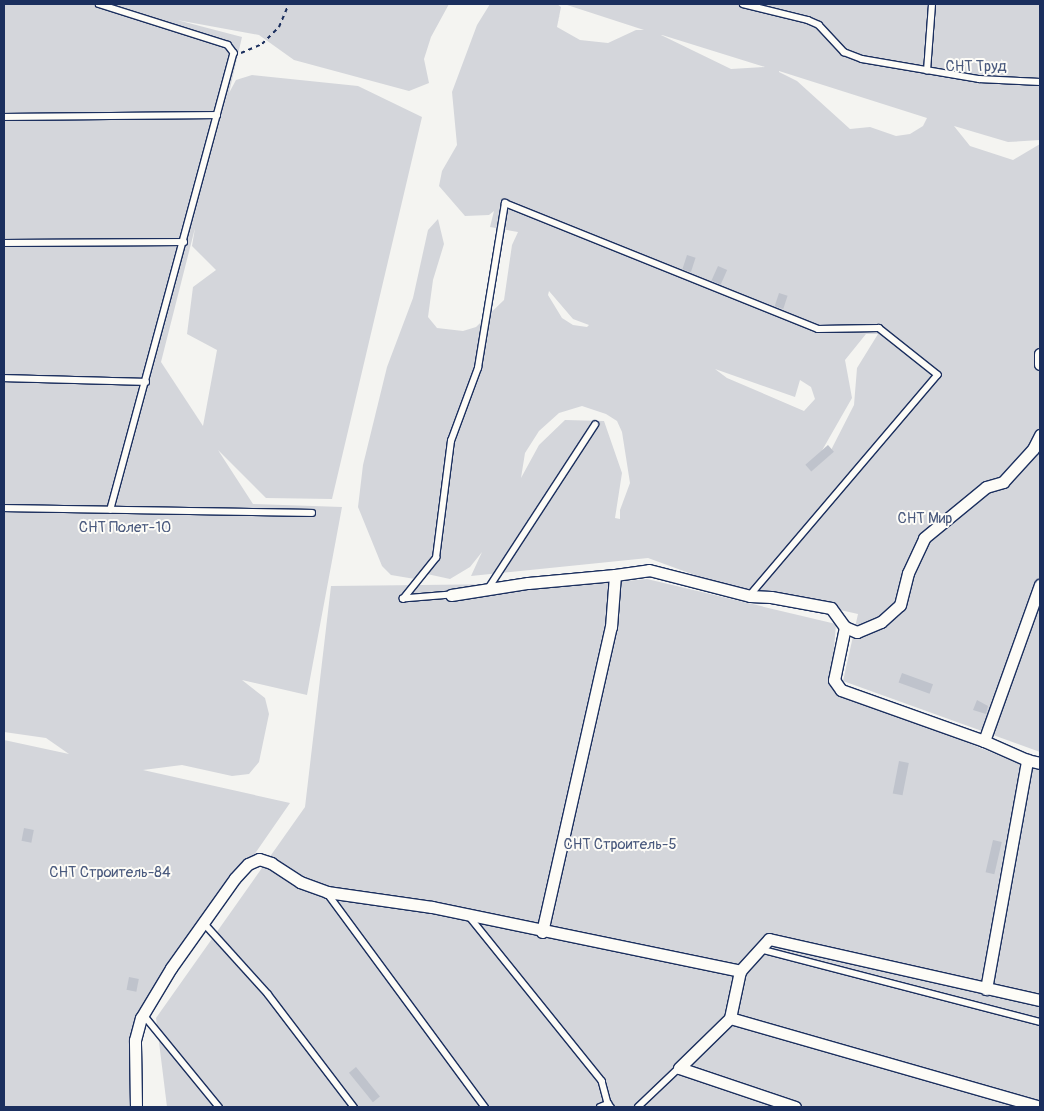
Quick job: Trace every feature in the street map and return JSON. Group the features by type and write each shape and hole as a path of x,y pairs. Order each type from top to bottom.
{"street":[{"path":"1040,354 1040,364"},
{"path":"451,595 528,583 649,570 750,596 771,597 831,608 845,627 857,632 881,622 900,605 908,573 924,538 986,487 1003,482 1033,449 1040,435"},
{"path":"542,932 611,627 615,575"},
{"path":"984,741 1040,586"},
{"path":"845,627 834,680 841,690 984,741 1027,760 1040,763"},
{"path":"986,989 1027,760"},
{"path":"136,1107 135,1040 143,1014 203,922 248,864 259,859 271,863 300,882 327,892 432,907 542,932 588,939 650,954 740,971"},
{"path":"795,1107 679,1068 730,1018 740,971 770,939 1040,1000"},
{"path":"730,1018 1040,1107"}],"lane":[{"path":"99,4 228,45 234,53 111,510"},
{"path":"743,4 808,20 819,25 844,52 853,56 979,79 1040,82"},
{"path":"927,71 932,4"},
{"path":"4,117 217,115"},
{"path":"451,595 403,600 436,558 451,441 478,368 505,203 818,329 880,328 938,375 750,596"},
{"path":"4,243 184,242"},
{"path":"4,378 146,382"},
{"path":"488,589 595,425"},
{"path":"4,508 312,513"},
{"path":"327,892 485,1107"},
{"path":"468,915 602,1082 609,1106 600,1107"},
{"path":"203,922 268,994 354,1107"},
{"path":"760,949 1040,1022"},
{"path":"143,1014 219,1107"},
{"path":"638,1107 679,1068"}],"path":[{"path":"234,53 243,53 262,44 279,28 289,4"}],"green space":[{"path":"4,4 449,4 431,37 424,59 429,83 409,91 294,60 259,35 177,20 242,37 229,93 236,80 252,75 358,86 422,117 332,499 266,498 218,450 253,504 342,507 307,695 242,680 265,698 269,714 259,762 249,774 232,776 182,765 143,770 290,803 141,1018 133,1107 4,1107 4,740 69,754 46,738 4,732","holes":["195,228 192,246 216,270 193,287 187,334 217,350 203,426 161,362"]},
{"path":"490,4 557,4 561,7 557,27 580,40 608,43 636,30 644,30 564,4 1040,4 1040,140 1008,142 954,126 970,146 1013,160 1040,144 1040,752 843,681 858,614 711,581 648,558 471,576 482,552 470,567 450,579 427,574 415,579 391,575 382,566 358,507 363,465 387,367 413,298 428,230 438,219 444,244 433,280 428,317 437,328 463,331 476,327 504,300 512,245 518,232 490,227 494,211 489,215 465,216 439,186 442,171 457,145 452,92 477,25","holes":["661,35 765,67 731,69","779,71 927,118 923,126 910,134 896,136 870,127 850,129 797,81","549,291 573,319 589,325 587,327 573,325 562,318 548,295","866,334 878,334 857,368 854,405 829,454 816,461 852,398 845,360","715,369 795,397 800,380 811,387 815,399 804,411 727,378","582,406 606,414 617,421 622,432 630,483 620,510 620,519 615,518 622,473 604,421 565,420 539,445 521,478 525,453 539,431 559,413"]},
{"name":"СНТ Строитель-5","path":"647,579 836,624 831,687 1010,760 1040,770 1040,1107 167,1107 156,1018 305,807 331,586 604,583"}],"building":[{"path":"687,255 696,258 691,272 682,269"},
{"path":"718,266 727,270 721,285 711,281"},
{"path":"779,293 788,296 783,309 775,306"},
{"path":"828,445 834,452 811,471 805,465"},
{"path":"902,673 933,684 930,694 899,682"},
{"path":"977,700 988,706 986,714 973,710"},
{"path":"899,761 909,763 903,795 893,793"},
{"path":"24,828 34,830 31,843 22,841"},
{"path":"993,840 1002,842 994,874 986,872"},
{"path":"129,977 139,979 136,992 127,990"},
{"path":"356,1067 380,1097 373,1102 349,1073"}],"park label":[{"name":"СНТ Труд","path":"976,67"},
{"name":"СНТ Мир","path":"925,519"},
{"name":"СНТ Полет-10","path":"125,528"},
{"name":"СНТ Строитель-84","path":"110,873"}]}
